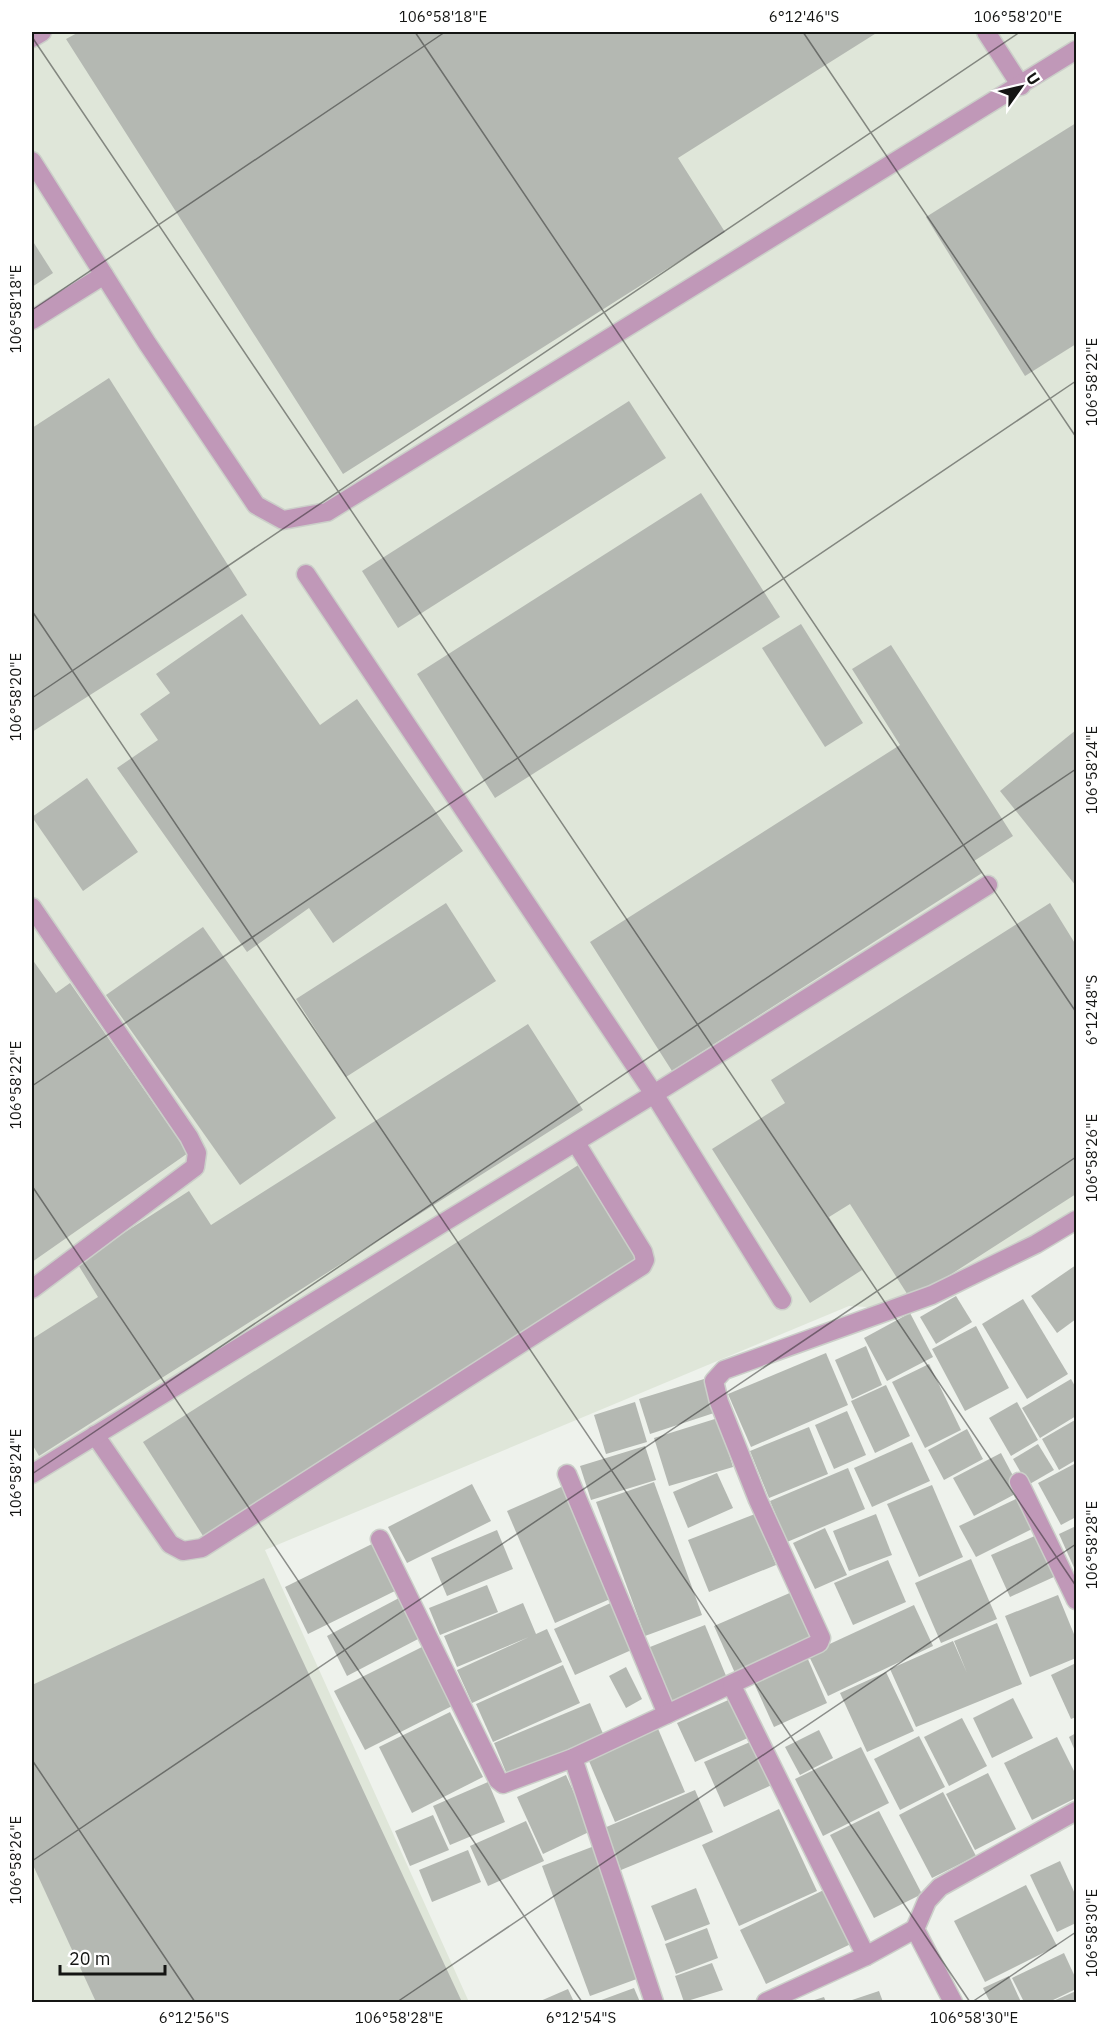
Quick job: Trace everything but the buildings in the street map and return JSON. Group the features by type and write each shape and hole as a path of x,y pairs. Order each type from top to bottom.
{"street":[{"path":"32,38 42,32"},
{"path":"986,32 1021,86"},
{"path":"32,161 104,275 256,505 283,520 327,512 1077,50"},
{"path":"32,320 104,275"},
{"path":"306,574 654,1094 782,1300"},
{"path":"32,1474 576,1143 988,885"},
{"path":"32,907 189,1137 196,1154 195,1167 32,1289"},
{"path":"95,1435 170,1544 183,1551 202,1548 642,1266 645,1260 643,1252 576,1143"},
{"path":"381,1539 498,1780 508,1785 732,1686 819,1643 821,1638 758,1500 719,1402 714,1381 724,1370 932,1295 1077,1221"},
{"path":"567,1474 667,1714"},
{"path":"1019,1482 1077,1599"},
{"path":"732,1686 866,1956"},
{"path":"573,1758 654,2002"},
{"path":"766,2002 866,1956 915,1929 927,1901 940,1887 1077,1811"},
{"path":"915,1929 953,2002"}],"shaded area":[{"path":"32,32 1076,32 1076,1212 905,1309 849,1306 265,1550 469,2002 32,2002"}]}
